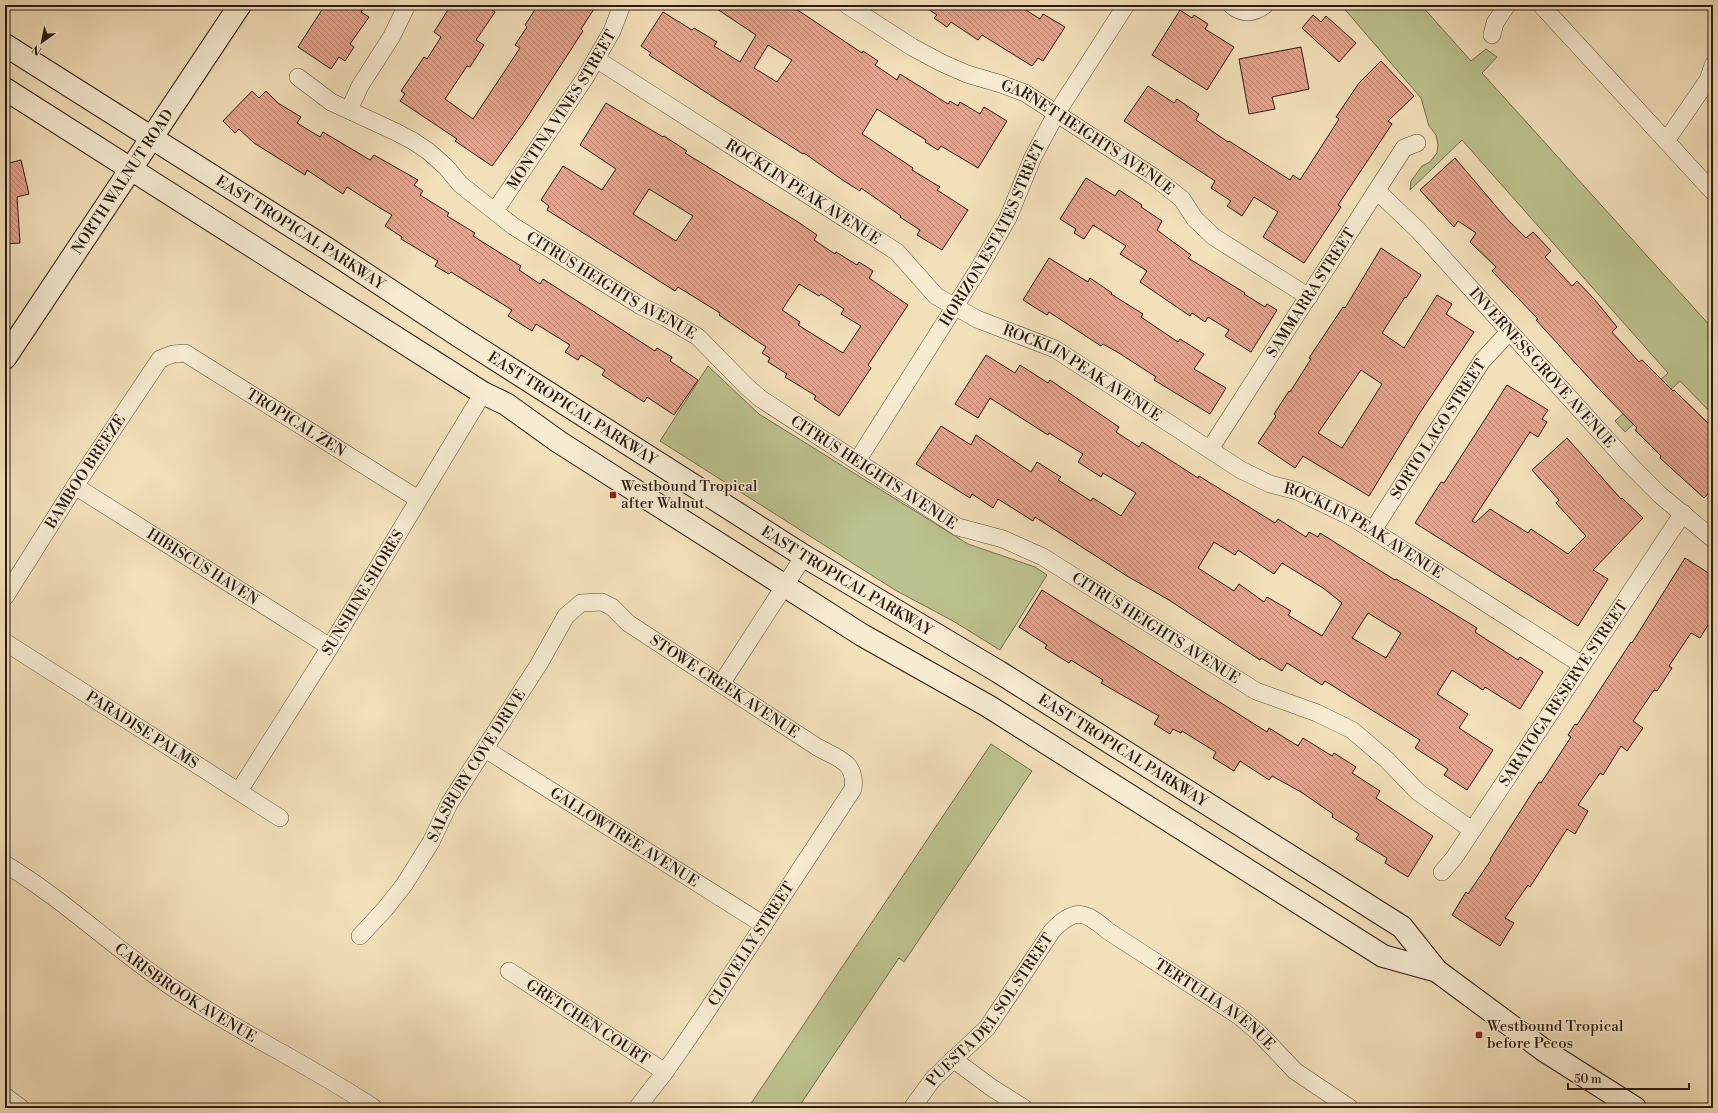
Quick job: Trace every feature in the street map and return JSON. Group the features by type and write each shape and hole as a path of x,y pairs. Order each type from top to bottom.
{"main road":[{"name":"NORTH WALNUT ROAD","path":"5,358 240,5"},
{"name":"EAST TROPICAL PARKWAY","path":"5,45 326,248 456,334 804,556 999,672 1402,927 1437,971 1545,1051 1635,1108"},
{"name":"EAST TROPICAL PARKWAY","path":"5,89 483,393 506,404 559,442 784,586 891,652 988,706 1383,956 1437,971"}],"street":[{"path":"349,110 360,86 392,36 407,5"},
{"name":"MONTINA VINES STREET","path":"494,211 585,78 612,31 622,5"},
{"name":"GARNET HEIGHTS AVENUE","path":"848,5 912,47 942,63 967,74 1001,84 1025,94 1154,177 1182,199 1195,219 1214,237 1309,297"},
{"name":"HORIZON ESTATES STREET","path":"857,461 956,307 1008,218 1032,157 1056,114 1126,5"},
{"path":"1231,5 1246,13 1261,8"},
{"path":"1492,35 1495,23 1507,5"},
{"path":"1541,5 1713,192"},
{"name":"ROCKLIN PEAK AVENUE","path":"596,59 897,252 936,296 990,325 1055,349 1241,470 1270,484 1297,491 1324,502 1373,530 1582,665"},
{"path":"1666,141 1708,80 1713,65"},
{"name":"CITRUS HEIGHTS AVENUE","path":"298,77 331,102 396,132 428,151 446,167 460,184 513,226 641,306 698,337 709,350 761,399 958,527 1003,539 1043,557 1256,691 1317,713 1352,730 1387,760 1418,792 1472,830"},
{"name":"SAMMARRA STREET","path":"1210,449 1404,148 1417,143"},
{"name":"INVERNESS GROVE AVENUE","path":"1377,191 1418,230 1630,465 1660,495 1713,540"},
{"name":"SORTO LAGO STREET","path":"1373,530 1482,361 1509,332"},
{"name":"TROPICAL ZEN","path":"173,354 185,352 418,499"},
{"name":"BAMBOO BREEZE","path":"5,598 76,486 160,359 173,354"},
{"name":"SUNSHINE SHORES","path":"239,791 330,647 483,393"},
{"name":"HIBISCUS HAVEN","path":"76,486 330,647"},
{"name":"SARATOGA RESERVE STREET","path":"1442,872 1472,830 1683,513"},
{"path":"721,684 804,556"},
{"name":"STOWE CREEK AVENUE","path":"592,602 602,602 612,607 628,622 721,684 816,747 848,764 854,775"},
{"name":"SALSBURY COVE DRIVE","path":"360,936 385,909 404,885 431,842 450,804 539,664 566,616 581,603 592,602"},
{"name":"PARADISE PALMS","path":"5,642 280,818"},
{"name":"GALLOWTREE AVENUE","path":"485,749 764,925"},
{"name":"CLOVELLY STREET","path":"637,1108 665,1072 853,790 854,775"},
{"name":"CARISBROOK AVENUE","path":"5,864 64,904 175,990 374,1108"},
{"name":"TERTULIA AVENUE","path":"1071,916 1078,914 1089,916 1108,932 1239,1016 1259,1033 1295,1071 1350,1108"},
{"name":"PUESTA DEL SOL STREET","path":"912,1108 933,1079 986,1028 1052,931 1060,922 1071,916"},
{"name":"GRETCHEN COURT","path":"509,971 665,1072"},
{"path":"953,1059 992,1088 1024,1108"},
{"path":"5,1096 21,1108"}],"green space":[{"path":"1341,5 1421,5 1471,61 1486,49 1497,57 1482,73 1713,329 1713,415 1680,381 1625,432 1615,421 1668,373 1462,140 1410,190 1411,181 1422,166 1430,162 1437,153 1438,145 1436,135 1429,126 1421,98"},
{"path":"708,366 759,414 968,544 1035,567 1047,575 1000,650 953,621 895,590 660,441"},
{"path":"991,744 1032,771 904,962 899,958 798,1108 748,1108"}],"building":[{"path":"325,5 365,5 361,12 369,17 350,44 354,47 345,61 339,57 331,69 298,47"},
{"path":"451,5 485,5 495,12 476,40 484,45 470,67 467,66 445,99 473,119 520,48 515,45 527,27 525,25 538,5 587,5 594,9 581,29 583,31 524,122 492,166 455,141 457,139 400,101 405,94 401,91 424,57 427,59 441,37 434,32"},
{"path":"711,5 790,5 862,53 863,51 878,61 875,65 897,80 900,74 948,104 950,101 958,106 960,102 980,114 984,107 1007,121 978,168 941,146 938,150 925,142 926,140 877,109 862,134 913,168 912,170 940,187 937,190 968,210 942,250 917,235 920,230 861,188 860,191 804,153 803,154 704,91 649,55 651,53 641,46 663,12 692,30 694,28 717,42 714,46 740,62 756,35","holes":["768,45 792,60 777,82 754,68"]},
{"path":"922,5 1018,5 1040,19 1043,14 1065,27 1043,61 1038,58 1032,66 982,35 978,40 951,22 947,27 934,18 937,15"},
{"path":"1180,10 1192,18 1194,15 1208,24 1205,29 1234,47 1207,90 1152,55"},
{"path":"1313,15 1321,22 1326,16 1356,43 1339,62 1302,28"},
{"path":"1301,47 1309,89 1272,97 1275,109 1249,114 1239,59"},
{"path":"1381,61 1414,96 1388,121 1392,124 1338,205 1341,207 1304,263 1263,237 1278,212 1254,197 1242,216 1227,206 1231,201 1211,188 1215,181 1124,121 1148,86 1174,103 1177,99 1199,114 1196,120 1228,142 1229,141 1290,180 1293,175 1300,180 1339,119 1336,117 1359,83"},
{"path":"252,91 259,98 266,91 278,103 301,117 297,123 320,137 323,132 370,160 374,155 418,180 414,185 423,191 420,195 449,213 447,216 475,233 473,236 521,266 519,270 540,284 543,279 655,351 657,348 672,357 670,361 698,380 674,415 647,397 644,402 602,375 605,370 581,355 578,360 565,352 570,345 536,324 532,331 508,316 512,310 451,272 449,274 435,266 438,261 401,239 402,237 385,226 392,215 347,187 343,194 307,170 305,175 254,143 239,129 235,133 223,121"},
{"path":"606,103 663,137 664,136 687,151 685,153 798,222 817,235 814,240 835,254 836,252 857,265 859,262 873,271 869,278 908,305 868,365 871,368 839,416 814,399 816,396 785,377 787,374 768,362 770,358 762,353 766,347 719,315 720,313 678,287 675,291 547,210 549,206 541,200 563,166 602,190 616,169 580,145","holes":["649,189 693,216 676,241 633,214","799,284 819,296 821,294 844,309 841,314 861,326 843,353 798,325 800,322 782,310"]},
{"path":"1455,158 1506,218 1526,238 1533,232 1551,251 1545,257 1572,286 1577,281 1595,300 1617,327 1612,332 1639,362 1642,360 1713,428 1713,488 1704,498 1660,458 1661,456 1635,430 1637,428 1599,389 1536,320 1538,319 1492,271 1496,267 1470,242 1476,233 1458,221 1454,227 1420,190"},
{"path":"21,160 29,194 17,197 20,243 5,244 5,164"},
{"path":"1086,178 1115,196 1119,190 1142,205 1141,207 1162,221 1157,230 1191,255 1188,258 1265,307 1267,304 1277,310 1251,352 1225,336 1229,330 1208,317 1205,322 1192,313 1190,316 1140,282 1147,271 1120,254 1126,246 1093,225 1084,239 1074,233 1076,229 1060,219"},
{"path":"1381,248 1421,275 1382,333 1404,348 1437,295 1452,304 1446,314 1474,332 1419,414 1369,496 1303,456 1295,468 1258,443 1276,416 1274,414 1311,359 1309,358 1343,307 1345,308","holes":["1361,370 1382,384 1342,448 1318,433"]},
{"path":"1049,258 1088,282 1090,278 1112,293 1111,294 1143,314 1141,317 1178,342 1180,339 1204,354 1194,369 1226,388 1210,414 1154,380 1156,377 1119,353 1103,344 1101,346 1049,312 1047,315 1023,300"},
{"path":"986,355 1015,373 1020,365 1048,383 1050,380 1119,427 1116,432 1139,447 1142,442 1198,478 1199,476 1275,523 1278,519 1306,537 1309,532 1318,537 1320,533 1395,580 1396,579 1477,628 1475,632 1518,660 1520,657 1543,672 1520,709 1485,687 1483,690 1452,670 1437,694 1468,714 1459,728 1493,750 1467,790 1444,775 1448,769 1415,748 1420,740 1325,681 1322,685 1287,663 1282,671 1261,658 1260,660 1169,600 1127,576 1035,517 1033,521 998,499 993,508 972,494 970,498 916,464 941,426 971,445 976,435 1031,472 1037,462 1061,477 1058,480 1091,501 1093,498 1121,516 1136,493 1103,473 1101,477 1078,462 1083,454 1049,433 1048,435 990,398 978,418 955,404","holes":["1214,542 1235,555 1238,550 1274,574 1282,563 1323,588 1342,603 1322,636 1288,615 1291,611 1267,597 1264,602 1239,584 1234,591 1198,568","1368,613 1401,633 1386,658 1352,638"]},
{"path":"1507,385 1548,410 1542,419 1547,422 1538,437 1530,432 1472,521 1475,523 1490,509 1528,533 1531,529 1568,554 1586,536 1556,503 1559,500 1532,470 1567,438 1621,499 1622,498 1643,518 1593,570 1608,579 1578,626 1415,523 1441,482 1444,483"},
{"path":"1685,558 1713,576 1713,617 1700,638 1691,633 1669,666 1672,668 1657,691 1654,690 1633,721 1643,728 1627,751 1621,746 1603,775 1600,773 1578,805 1588,811 1575,834 1567,829 1530,887 1528,885 1505,918 1514,923 1500,946 1452,915 1466,892 1468,894 1491,860 1490,859 1539,782 1541,783 1571,737 1568,735 1575,724 1577,725 1631,642 1632,643"},
{"path":"1042,590 1267,732 1269,728 1298,746 1303,738 1332,756 1334,753 1356,767 1352,773 1380,791 1376,798 1433,836 1408,877 1385,863 1387,858 1356,839 1359,834 1332,817 1333,814 1301,792 1272,776 1269,780 1240,761 1234,771 1213,758 1216,752 1182,731 1181,733 1173,729 1170,734 1154,724 1159,716 1101,683 1103,680 1071,660 1069,663 1045,648 1047,645 1019,627"}],"place":[{"name":"Westbound Tropical after Walnut","path":"613,495"},
{"name":"Westbound Tropical before Pecos","path":"1479,1035"}]}
